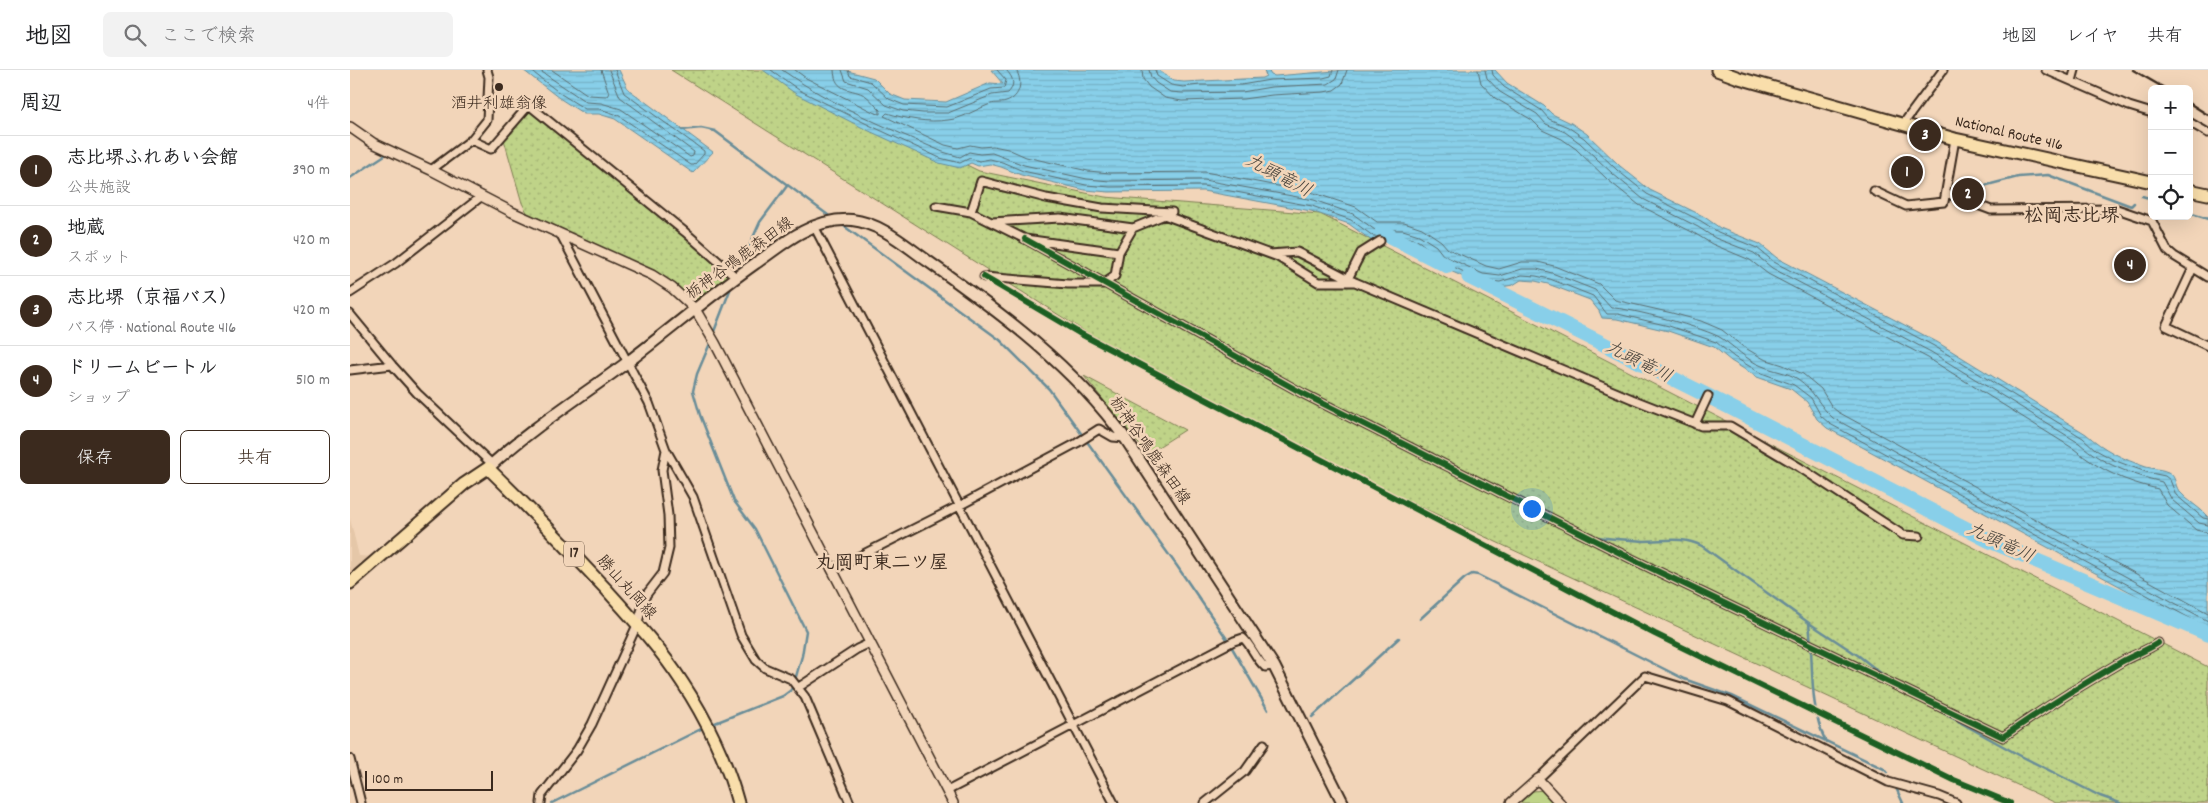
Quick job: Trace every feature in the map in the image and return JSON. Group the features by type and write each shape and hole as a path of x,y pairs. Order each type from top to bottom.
{"main road":[{"name":"National Route 416","path":"1717,70 1739,78 1955,139 2148,181"},
{"path":"2193,191 2208,194"},
{"name":"栃神谷鳴鹿森田線","path":"490,466 578,396 626,363 736,277 786,242 819,224 853,220 867,223 896,238 1009,320 1040,346 1102,408 1125,438 1274,666 1343,803"},
{"path":"350,583 464,484 490,466"},
{"name":"勝山丸岡線","path":"490,466 574,554 637,625 683,682 707,727 732,783 738,803"}],"street":[{"path":"431,170 471,140 487,120 489,77 487,70"},
{"path":"1903,124 1943,70"},
{"path":"2046,70 2129,106 2148,112"},
{"path":"2072,81 2075,70"},
{"path":"471,140 491,150 529,104 685,232 736,277"},
{"path":"2193,124 2208,133"},
{"path":"350,127 373,143 561,235 652,275 672,288 695,309 715,343 953,803"},
{"path":"1874,192 1906,206 1944,202 1955,139"},
{"path":"971,212 981,181 1046,198 1102,208 1172,212 1133,228 1060,218 991,222"},
{"path":"1946,194 1991,210 2117,209 2152,221 2166,250 2208,277"},
{"path":"350,293 396,263 482,196"},
{"path":"936,206 971,212 1025,239 1311,398 1634,560 2003,737 2054,702 2123,660 2148,650 2158,643"},
{"path":"1164,215 1270,254 1318,282 1352,281"},
{"path":"819,224 959,506 1114,803"},
{"path":"984,277 1068,284 1103,284 1115,276 1119,252 1133,228"},
{"path":"561,235 626,363 649,402 666,450 693,497 741,635 748,649 765,668 791,679 806,697 850,803"},
{"path":"1025,239 1119,252"},
{"path":"1352,281 1361,253 1380,241"},
{"path":"1270,254 1297,252 1352,281 1632,399 1701,426 1730,426 1799,467 1903,535 1919,536"},
{"path":"2193,268 2166,326 2208,346"},
{"path":"350,314 417,393 490,466"},
{"path":"350,370 392,365"},
{"path":"1695,424 1708,396"},
{"path":"832,570 959,506 1077,443 1099,429 1113,437 1125,438"},
{"path":"540,803 548,787 577,750 592,724 637,625 646,595 663,573 669,548 668,515 662,470 666,450"},
{"path":"947,791 1234,641 1243,638 1248,643 1257,660 1265,667 1274,666"},
{"path":"799,687 857,649 870,643"},
{"path":"1511,803 1645,676 1728,702 1888,782 1956,803"},
{"path":"1205,803 1246,771 1264,744"},
{"path":"350,759 361,803"},
{"path":"1538,779 1560,803"}],"shaded area":[{"path":"350,519 359,556 375,557 350,581"}],"green space":[{"path":"671,70 773,70 979,171 1105,197 1320,214 2208,667 2208,803 2056,803 1376,486 1089,334"},
{"path":"529,105 736,277 695,309 672,288 530,218 522,203 503,136"},
{"path":"1084,376 1185,430 1147,454"},
{"path":"1544,790 1555,803 1520,803 1533,791"}],"water":[{"path":"523,70 619,70 628,89 713,152 693,173 615,119 599,114 584,114 559,98"},
{"path":"763,70 844,70 874,78 890,94 905,100 946,102 990,83 1003,84 991,70 1158,70 1174,81 1184,82 1262,78 1266,76 1264,70 1268,70 1271,75 1275,76 1347,70 1495,70 1507,83 1544,106 1552,114 1571,123 1587,134 1620,166 1650,190 1703,216 1720,228 1760,244 1777,258 1937,342 2086,434 2114,454 2146,467 2163,470 2171,474 2179,491 2208,517 2208,634 1827,428 1817,419 1807,402 1791,389 1757,377 1731,361 1714,347 1668,331 1617,319 1602,318 1590,300 1548,284 1521,280 1513,285 1495,288 1479,284 1435,264 1429,255 1415,245 1403,241 1372,241 1349,224 1311,211 1203,191 1109,192 1085,190 1021,175 990,164 978,166 971,163 960,168 939,163 867,130 796,94"}],"waterway":[{"path":"682,130 701,128 715,131 832,218"},
{"path":"350,178 388,153"},
{"path":"1954,189 1968,190 2018,177 2048,175 2131,206 2134,203"},
{"path":"738,271 760,222 787,186"},
{"path":"2142,196 2148,198"},
{"path":"2193,214 2208,219"},
{"path":"841,224 1000,340 1049,389 1177,566 1227,639 1268,710"},
{"name":"九頭竜川","path":"1382,232 1448,266"},
{"name":"九頭竜川","path":"1469,277 1708,396 1988,540 2208,634"},
{"path":"713,334 732,285"},
{"path":"711,341 697,374 693,391 700,415 734,501 755,529 806,631 802,656 795,680"},
{"path":"1598,537 1644,541 1680,540 1702,546 1809,623 1859,656 1887,678"},
{"path":"1420,619 1465,578 1472,574 1478,575 1684,679 1732,696 1887,772"},
{"path":"1809,623 1814,699 1820,728 1826,742"},
{"path":"1312,717 1399,638"},
{"path":"710,725 783,696 791,690 793,685"},
{"path":"1934,708 2019,755 2100,796 2120,803"},
{"path":"552,803 705,727"},
{"path":"1896,788 1903,803"}],"railway":[{"path":"2133,70 2159,85"},
{"path":"2193,106 2208,115"}],"cycle path":[{"path":"1025,239 1302,393 1634,560 2003,737 2091,680 2158,643"},
{"path":"984,277 1079,333 1655,634 1954,780 2010,803"}],"place":[{"name":"酒井利雄翁像","path":"499,87"},
{"name":"志比堺（京福バス）","path":"1925,135"},
{"name":"志比堺ふれあい会館","path":"1907,172"},
{"name":"地蔵","path":"1968,194"},
{"name":"ドリームビートル","path":"2130,265"}],"district":[{"name":"松岡志比堺","path":"2072,217"},
{"name":"丸岡町東二ツ屋","path":"882,564"}]}
